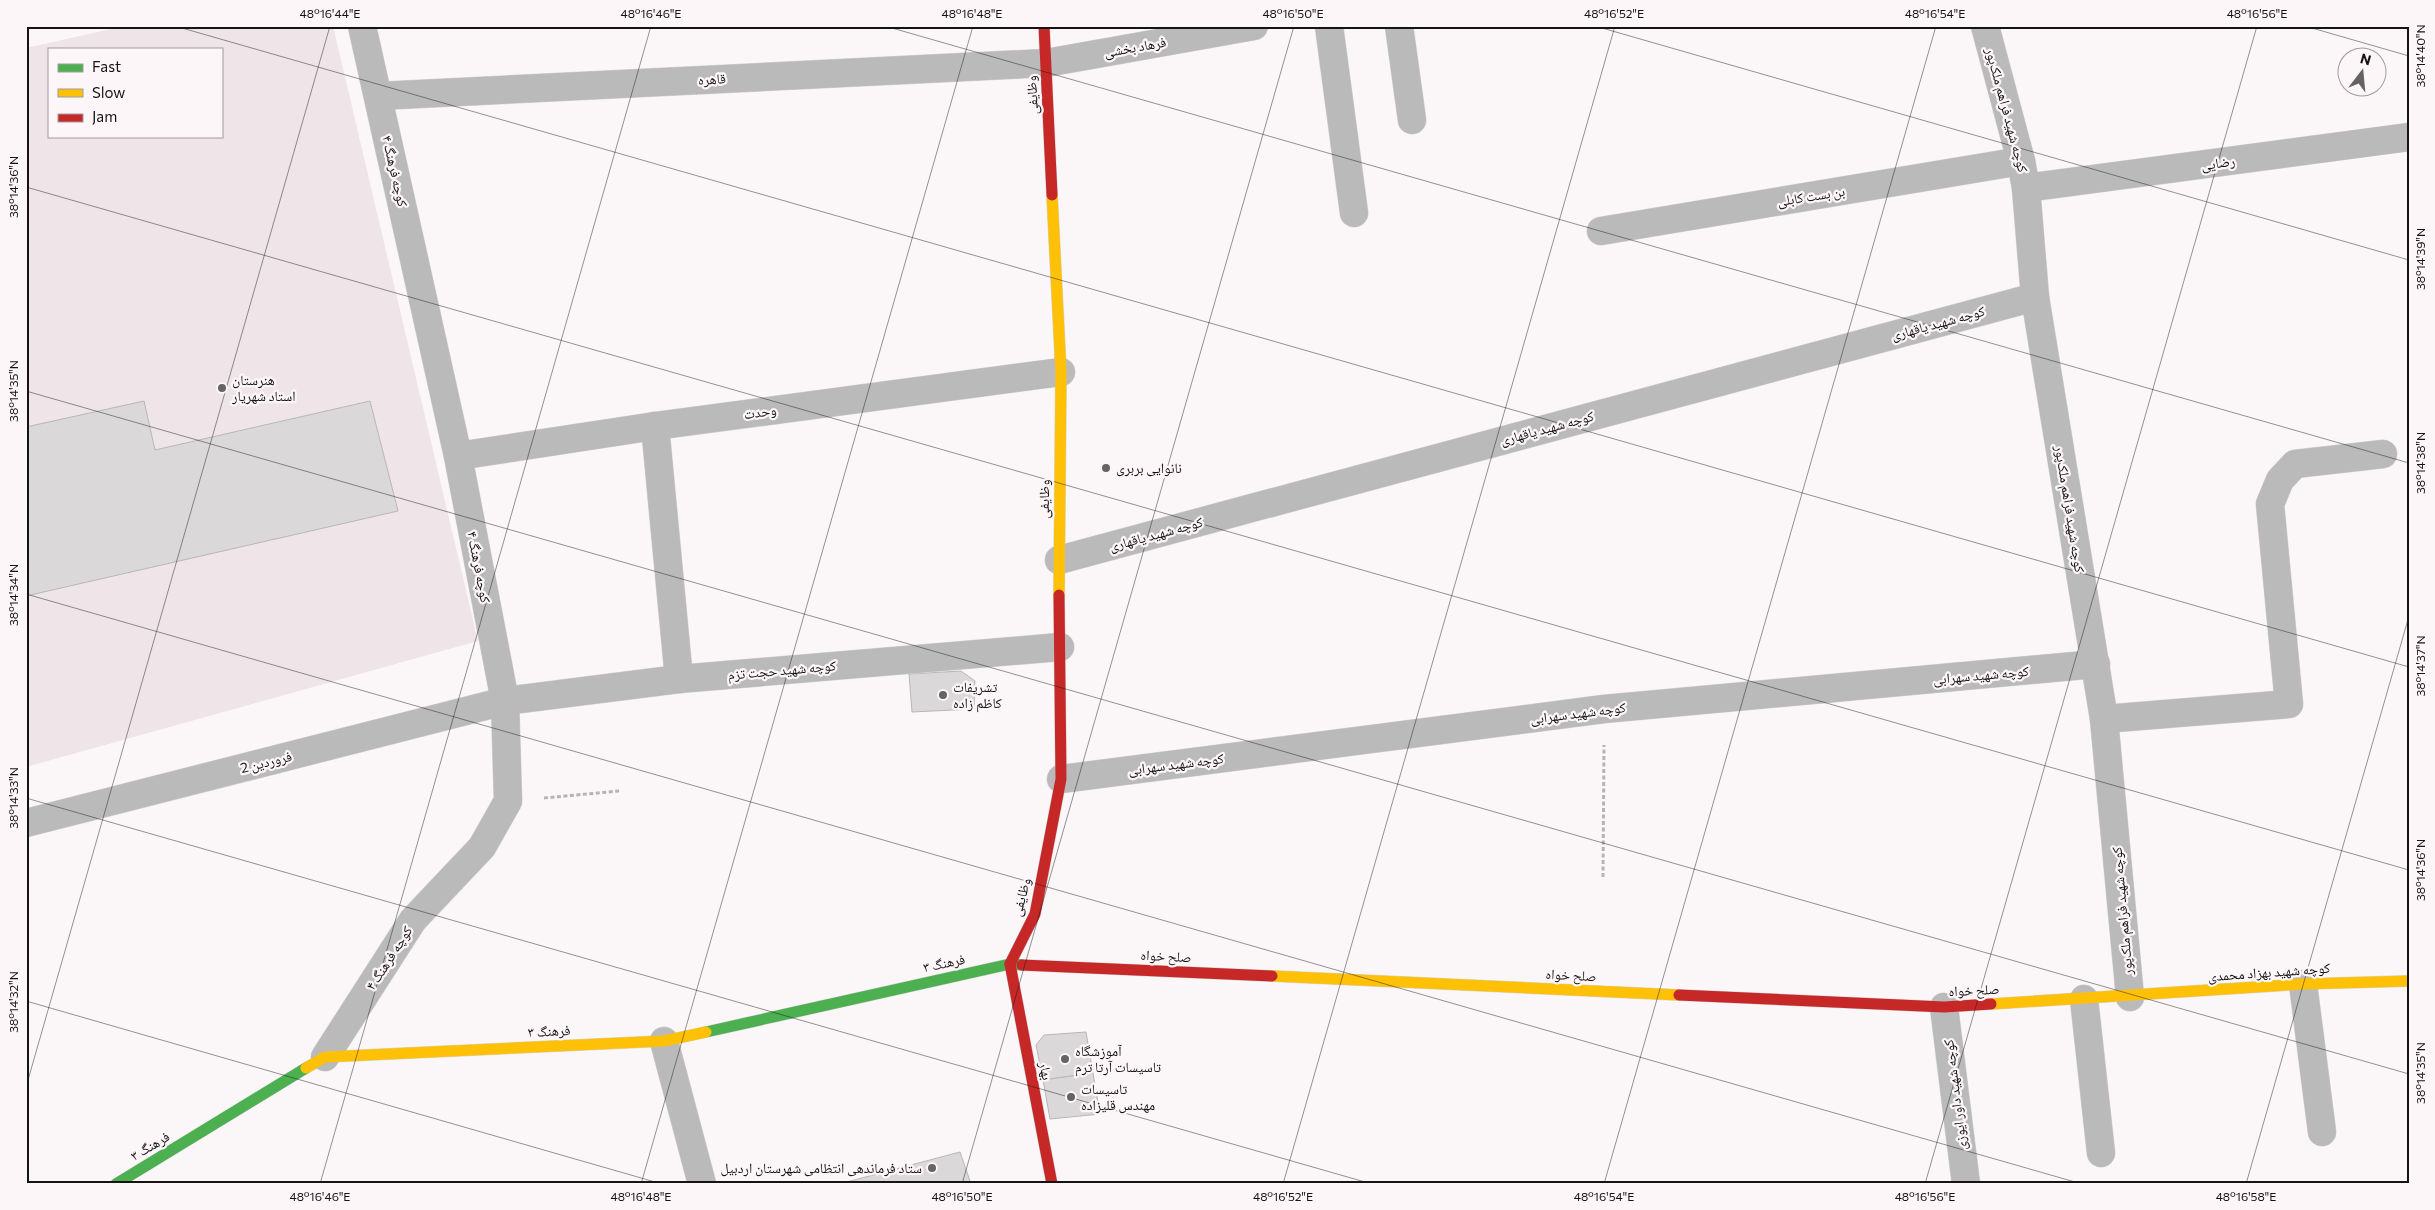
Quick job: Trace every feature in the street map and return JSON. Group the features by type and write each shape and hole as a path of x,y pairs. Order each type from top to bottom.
{"street":[{"name":"کوچه فرهنگ ۴","path":"325,1057 413,920 482,847 508,801 505,701 458,456 362,26"},
{"name":"وظایفی","path":"1010,964 1035,914 1061,779 1059,560 1061,372 1044,26"},
{"name":"فرهاد بخشی","path":"1046,63 1254,26"},
{"path":"1329,26 1354,212"},
{"path":"1399,26 1412,120"},
{"name":"کوچه شهید فراهم ملک‌پور","path":"1984,26 2022,161 2035,297 2104,719 2130,997"},
{"name":"قاهره","path":"378,96 1046,63"},
{"name":"رضایی","path":"2026,188 2409,137"},
{"name":"بن بست کابلی","path":"1601,231 2022,161"},
{"name":"کوچه شهید یاقهاری","path":"1059,560 2035,297"},
{"name":"وحدت","path":"458,456 655,426 1061,372"},
{"path":"655,426 679,679"},
{"path":"2104,719 2289,704 2270,504 2280,480 2295,464 2383,454"},
{"name":"کوچه شهید حجت تزم","path":"505,701 679,679 1060,646"},
{"name":"کوچه شهید سهرابی","path":"1061,779 1604,709 2096,664"},
{"name":"فروردین 2","path":"26,822 505,701"},
{"name":"صلح خواه","path":"1010,964 1944,1007 2130,997"},
{"name":"فرهنگ ۳","path":"116,1184 325,1057 664,1041 1010,964"},
{"name":"بهار","path":"1010,964 1052,1184"},
{"name":"کوچه شهید بهزاد محمدی","path":"2130,997 2303,984 2409,980"},
{"path":"2303,984 2322,1132"},
{"path":"2084,999 2101,1153"},
{"name":"کوچه شهید داور ایوزی","path":"1944,1007 1966,1184"},
{"path":"664,1041 702,1184"}],"path":[{"path":"1603,877 1604,709"},
{"path":"508,801 619,791"}],"shaded area":[{"name":"هنرستان استاد شهریار","path":"124,26 333,26 478,641 26,767 26,48"}],"building":[{"path":"144,401 155,450 370,401 398,511 26,596 26,427"},
{"name":"تشریفات کاظم زاده","path":"961,671 975,681 974,709 912,712 909,674"},
{"name":"آموزشگاه تاسیسات آرتا ترم","path":"1086,1032 1093,1073 1043,1080 1036,1045 1044,1035"},
{"name":"تاسیسات مهندس قلیزاده","path":"1093,1073 1100,1114 1050,1119 1043,1080"},
{"name":"ستاد فرماندهی انتظامی شهرستان اردبیل","path":"960,1152 971,1184 839,1184"}],"traffic: fast":[{"path":"706,1032 1010,964 1022,965"},
{"path":"116,1184 306,1068"}],"traffic: slow":[{"path":"1052,195 1061,372 1059,595"},
{"path":"1272,976 1679,995"},
{"path":"1991,1004 2303,984 2409,981"},
{"path":"306,1068 325,1057 664,1041 706,1032"}],"traffic: jam":[{"path":"1044,26 1052,195"},
{"path":"1010,964 1035,914 1061,779 1059,595"},
{"path":"1010,964 1052,1184"},
{"path":"1022,965 1272,976"},
{"path":"1679,995 1944,1007 1991,1004"}],"place":[{"name":"هنرستان استاد شهریار","path":"222,388"},
{"name":"نانوایی بربری","path":"1106,468"},
{"name":"تشریفات کاظم زاده","path":"943,695"},
{"name":"آموزشگاه تاسیسات آرتا ترم","path":"1065,1059"},
{"name":"تاسیسات مهندس قلیزاده","path":"1071,1097"},
{"name":"ستاد فرماندهی انتظامی شهرستان اردبیل","path":"932,1168"}]}
